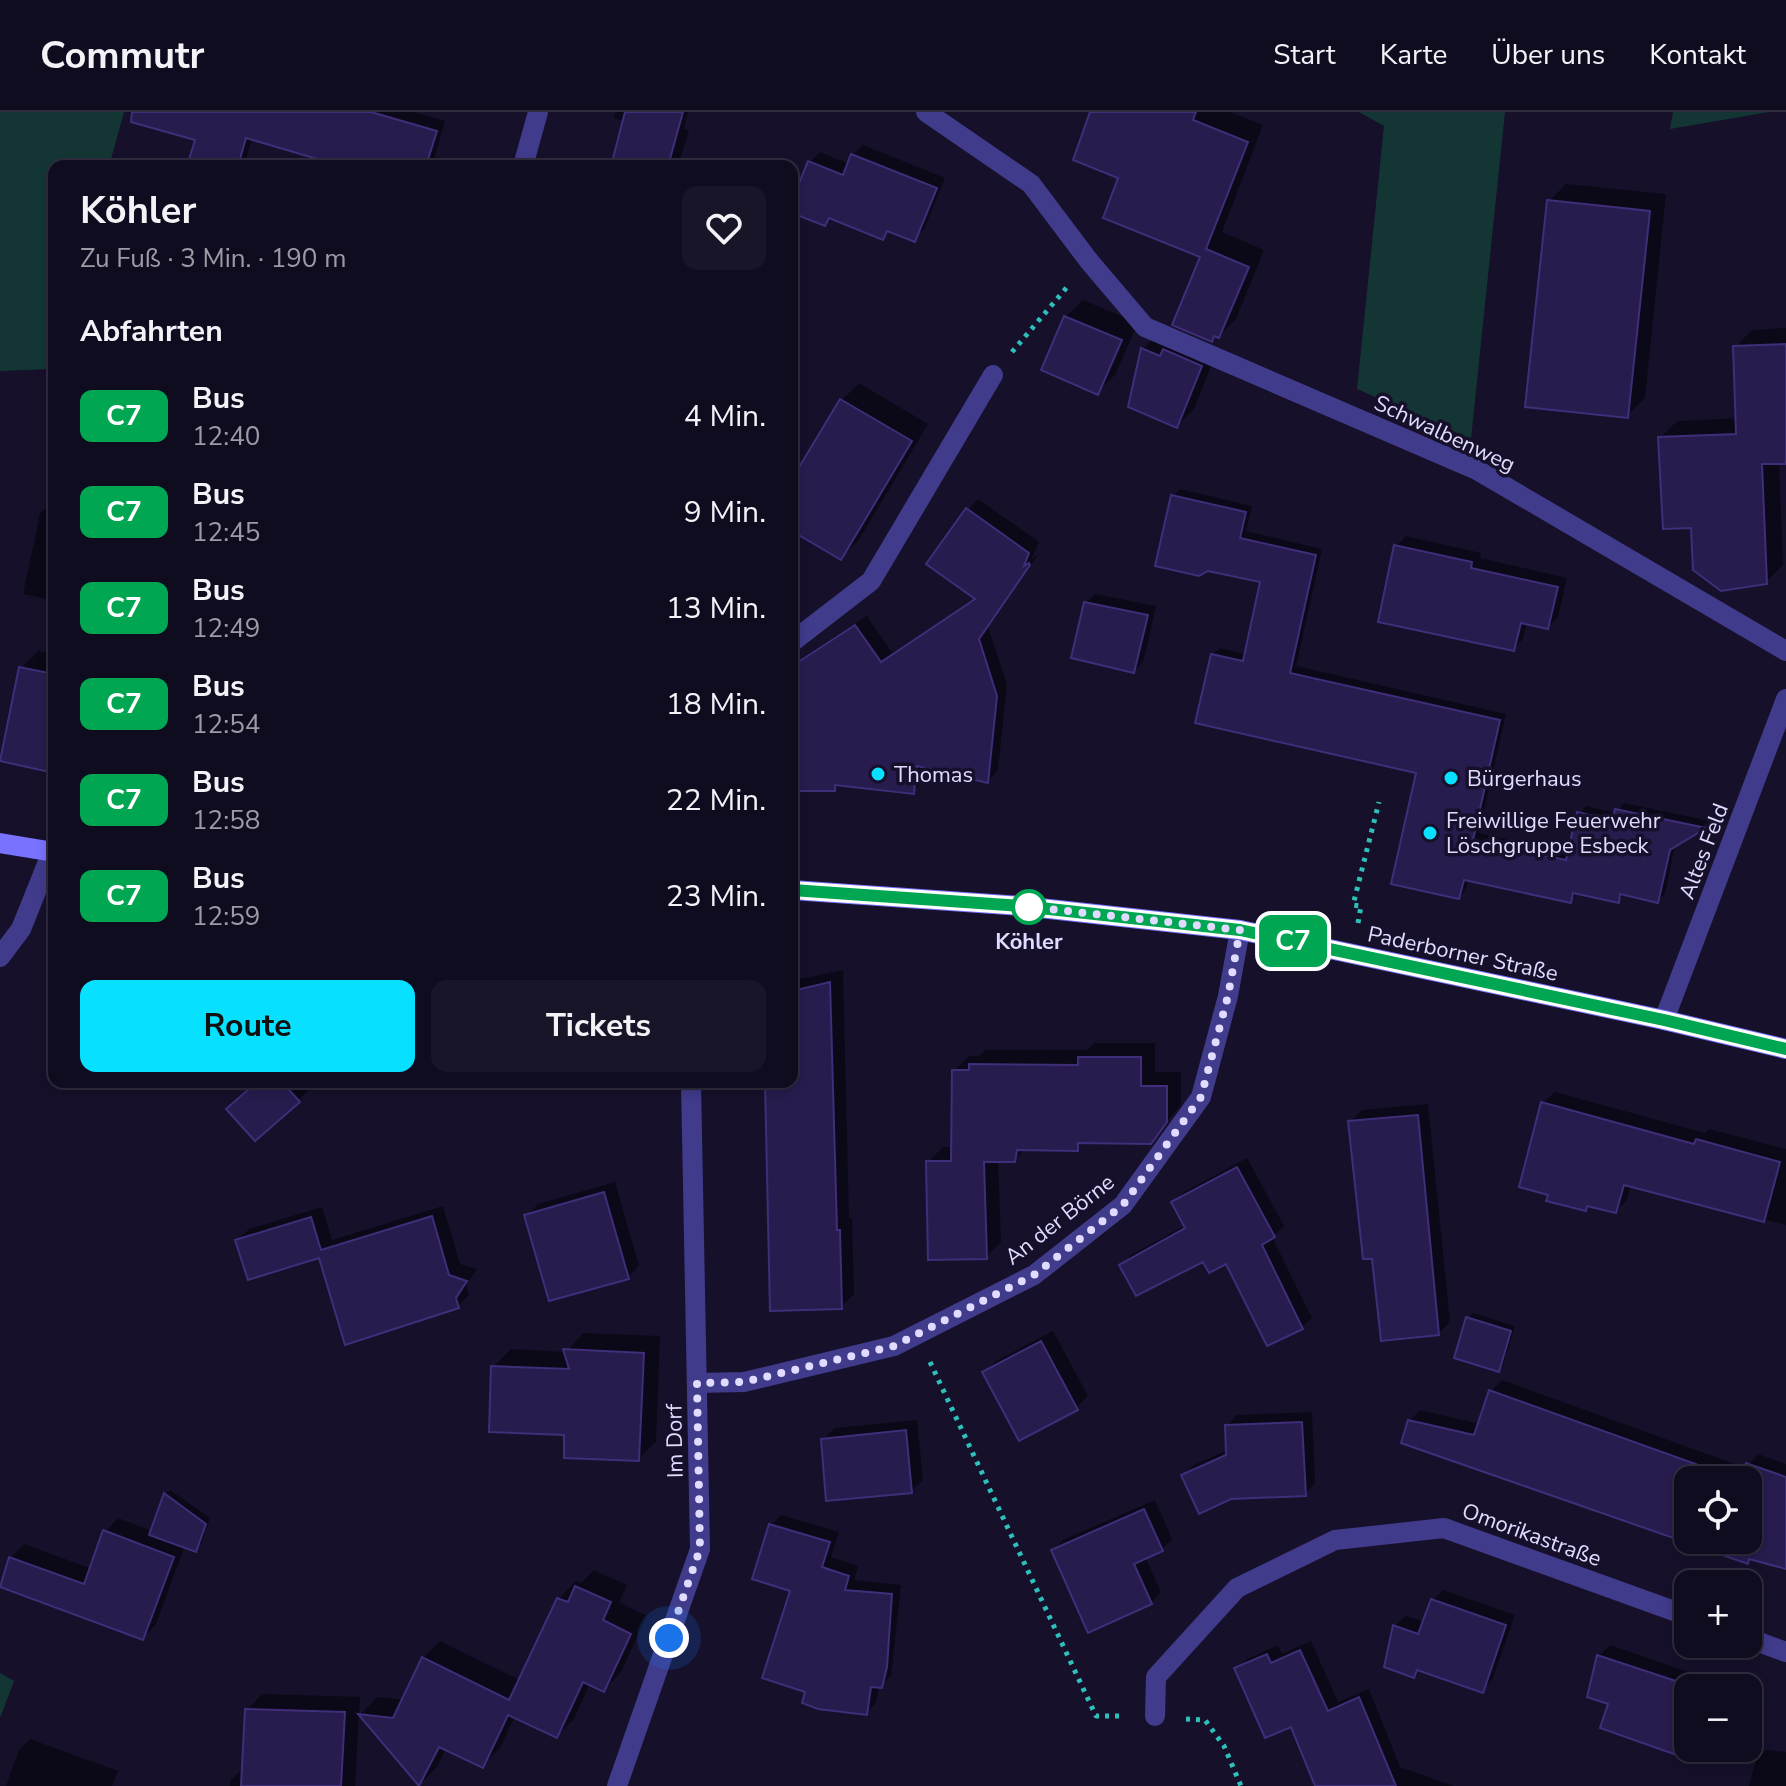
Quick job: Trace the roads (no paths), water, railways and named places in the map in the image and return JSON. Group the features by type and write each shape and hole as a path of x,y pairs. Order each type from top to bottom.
{"main road":[{"path":"0,843 48,851"},
{"name":"Paderborner Straße","path":"798,890 1022,906 1240,930 1786,1049"}],"street":[{"path":"525,160 538,112"},
{"name":"Schwalbenweg","path":"926,112 1031,184 1089,261 1145,327 1477,470 1786,651"},
{"path":"798,637 871,581 993,375"},
{"name":"Altes Feld","path":"1664,1020 1786,699"},
{"path":"0,957 21,929 48,864"},
{"name":"An der Börne","path":"697,1383 744,1382 894,1346 1034,1275 1123,1205 1201,1097 1228,996 1240,930"},
{"name":"Im Dorf","path":"617,1786 700,1549 691,1088"},
{"name":"Omorikastraße","path":"1155,1716 1156,1677 1237,1588 1335,1540 1444,1528 1674,1611"},
{"path":"1762,1643 1786,1652"}],"place":[{"name":"Thomas","path":"878,774"},
{"name":"Bürgerhaus","path":"1451,778"},
{"name":"Freiwillige Feuerwehr Löschgruppe Esbeck","path":"1430,833"},
{"name":"Köhler","path":"1029,907"}]}
